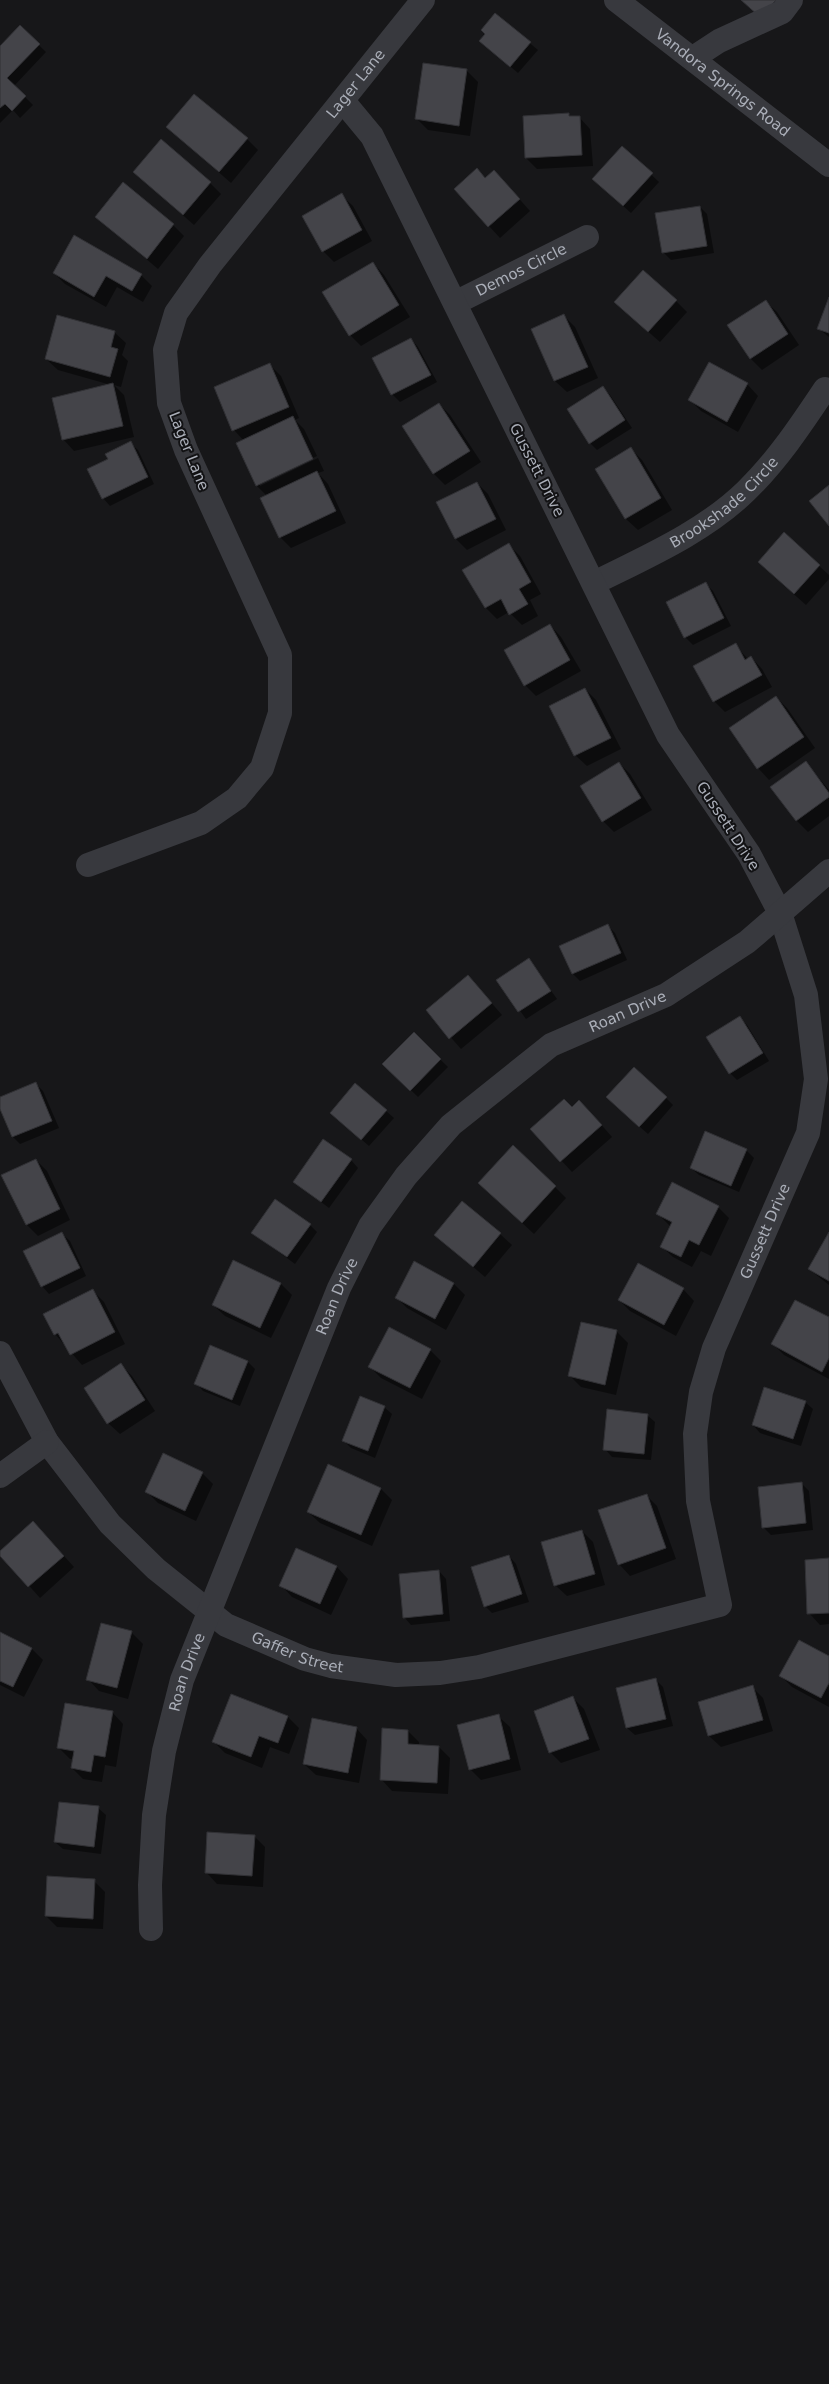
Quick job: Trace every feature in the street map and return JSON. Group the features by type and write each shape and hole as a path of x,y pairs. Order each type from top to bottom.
{"street":[{"name":"Lager Lane","path":"88,865 201,823 237,798 262,768 280,713 280,655 186,450 169,403 165,350 176,313 204,273 423,0"},
{"name":"Vandora Springs Road","path":"616,0 829,165"},
{"path":"693,58 719,41 782,12 791,0"},
{"name":"Gussett Drive","path":"343,101 372,136 668,735 749,854 780,913 806,995 822,1078 808,1133 714,1348 701,1392 695,1434 698,1501 720,1605"},
{"name":"Demos Circle","path":"455,303 587,237"},
{"name":"Brookshade Circle","path":"594,583 671,544 711,519 746,492 788,445 825,389"},
{"name":"Roan Drive","path":"151,1929 150,1885 154,1815 164,1751 182,1680 339,1288 370,1226 406,1176 450,1125 551,1045 666,995 747,942 829,872"},
{"name":"Gaffer Street","path":"0,1353 47,1442 110,1524 156,1569 226,1625 305,1659 331,1666 396,1675 440,1673 479,1667 720,1605"},
{"path":"0,1476 47,1442"}],"building":[{"path":"741,0 776,0 760,17"},
{"path":"495,13 531,42 510,67 479,41 485,34 481,30"},
{"path":"20,25 40,44 7,78 26,96 12,111 5,104 0,108 0,46"},
{"path":"423,63 467,69 459,126 415,119"},
{"path":"194,94 248,138 219,172 166,127"},
{"path":"569,113 569,116 580,116 582,155 525,158 523,116"},
{"path":"161,139 211,182 183,215 133,172"},
{"path":"622,146 653,173 623,206 592,179"},
{"path":"477,168 485,178 494,170 520,199 488,227 454,189"},
{"path":"123,182 174,224 147,259 95,217"},
{"path":"342,193 362,230 322,252 302,216"},
{"path":"700,206 707,246 662,253 655,213"},
{"path":"74,235 142,274 132,291 106,276 94,297 53,273"},
{"path":"373,262 399,305 349,336 322,292"},
{"path":"643,270 677,300 648,332 614,302"},
{"path":"829,297 829,333 817,329"},
{"path":"766,300 788,334 750,359 727,325"},
{"path":"564,314 588,367 554,381 531,329"},
{"path":"57,315 115,331 111,347 118,349 110,377 45,359"},
{"path":"411,338 431,375 391,395 372,358"},
{"path":"709,362 748,383 727,422 688,400"},
{"path":"270,363 289,407 232,431 214,387"},
{"path":"113,383 123,426 62,440 52,398"},
{"path":"603,386 625,420 589,444 567,409"},
{"path":"439,403 470,451 433,474 402,426"},
{"path":"293,416 313,459 256,486 236,443"},
{"path":"131,441 148,477 102,499 87,469 108,459 105,454"},
{"path":"631,447 661,498 625,519 595,469"},
{"path":"317,471 336,511 279,538 260,498"},
{"path":"477,482 496,519 455,539 436,502"},
{"path":"829,485 829,526 809,501"},
{"path":"784,532 820,565 794,594 758,562"},
{"path":"509,543 531,582 519,589 528,604 509,615 501,599 485,608 462,570"},
{"path":"706,582 724,618 684,638 666,602"},
{"path":"550,624 570,660 524,686 504,650"},
{"path":"736,643 745,660 751,656 762,675 713,702 693,666"},
{"path":"585,688 611,738 574,756 549,706"},
{"path":"776,696 804,737 757,769 729,728"},
{"path":"806,761 829,793 829,797 796,821 770,787"},
{"path":"619,762 641,798 602,822 580,786"},
{"path":"608,924 621,953 572,974 559,946"},
{"path":"529,958 551,991 518,1012 496,980"},
{"path":"468,975 492,1003 449,1039 426,1010"},
{"path":"740,1016 763,1053 729,1074 706,1037"},
{"path":"414,1032 441,1059 410,1091 382,1064"},
{"path":"634,1067 667,1097 639,1127 606,1097"},
{"path":"36,1082 52,1121 12,1137 0,1109 0,1097"},
{"path":"355,1083 387,1110 361,1140 330,1113"},
{"path":"564,1099 572,1107 579,1100 602,1125 560,1162 530,1129"},
{"path":"705,1131 747,1149 731,1186 690,1168"},
{"path":"323,1139 352,1159 321,1202 293,1182"},
{"path":"513,1145 556,1186 522,1223 478,1183"},
{"path":"36,1159 60,1209 26,1225 1,1175"},
{"path":"672,1182 719,1206 699,1245 689,1240 681,1257 660,1247 672,1222 656,1214"},
{"path":"275,1199 311,1224 287,1257 251,1233"},
{"path":"462,1201 501,1233 473,1267 434,1235"},
{"path":"62,1232 80,1268 41,1287 23,1251"},
{"path":"829,1232 829,1281 808,1269"},
{"path":"233,1260 281,1283 260,1328 212,1305"},
{"path":"414,1261 454,1283 435,1319 395,1298"},
{"path":"638,1263 684,1288 664,1325 618,1300"},
{"path":"93,1289 115,1332 70,1355 58,1333 54,1335 43,1314"},
{"path":"795,1300 829,1317 829,1358 822,1372 771,1344"},
{"path":"581,1322 617,1330 605,1385 568,1376"},
{"path":"389,1327 431,1349 410,1388 368,1367"},
{"path":"210,1345 248,1361 232,1400 194,1384"},
{"path":"121,1363 145,1400 107,1424 84,1388"},
{"path":"764,1387 806,1401 793,1439 752,1425"},
{"path":"360,1396 385,1406 368,1451 342,1441"},
{"path":"607,1409 648,1414 644,1454 603,1450"},
{"path":"163,1453 203,1472 185,1511 145,1492"},
{"path":"328,1464 381,1488 361,1535 307,1512"},
{"path":"802,1482 806,1523 762,1528 758,1487"},
{"path":"647,1494 666,1548 618,1565 598,1510"},
{"path":"33,1521 64,1556 28,1587 0,1556 0,1551"},
{"path":"582,1530 595,1574 554,1586 541,1542"},
{"path":"296,1548 337,1566 320,1604 279,1586"},
{"path":"509,1555 522,1594 484,1607 471,1567"},
{"path":"829,1558 829,1613 807,1614 805,1560"},
{"path":"439,1570 443,1614 403,1618 399,1574"},
{"path":"101,1623 132,1631 117,1688 86,1680"},
{"path":"0,1632 32,1648 13,1687 0,1681"},
{"path":"799,1640 829,1656 829,1683 821,1698 779,1676"},
{"path":"656,1678 666,1719 626,1728 616,1688"},
{"path":"753,1685 763,1720 708,1736 698,1702"},
{"path":"231,1694 288,1716 278,1743 259,1736 251,1757 212,1742"},
{"path":"573,1696 589,1739 549,1753 534,1711"},
{"path":"65,1703 113,1711 105,1757 94,1755 91,1772 71,1768 74,1751 57,1748"},
{"path":"499,1714 510,1759 469,1770 457,1725"},
{"path":"312,1718 357,1727 348,1773 303,1764"},
{"path":"382,1728 408,1730 408,1744 439,1746 437,1783 380,1780"},
{"path":"59,1802 99,1806 94,1847 54,1842"},
{"path":"207,1832 255,1835 252,1876 205,1873"},
{"path":"47,1876 95,1879 93,1919 45,1916"}]}
